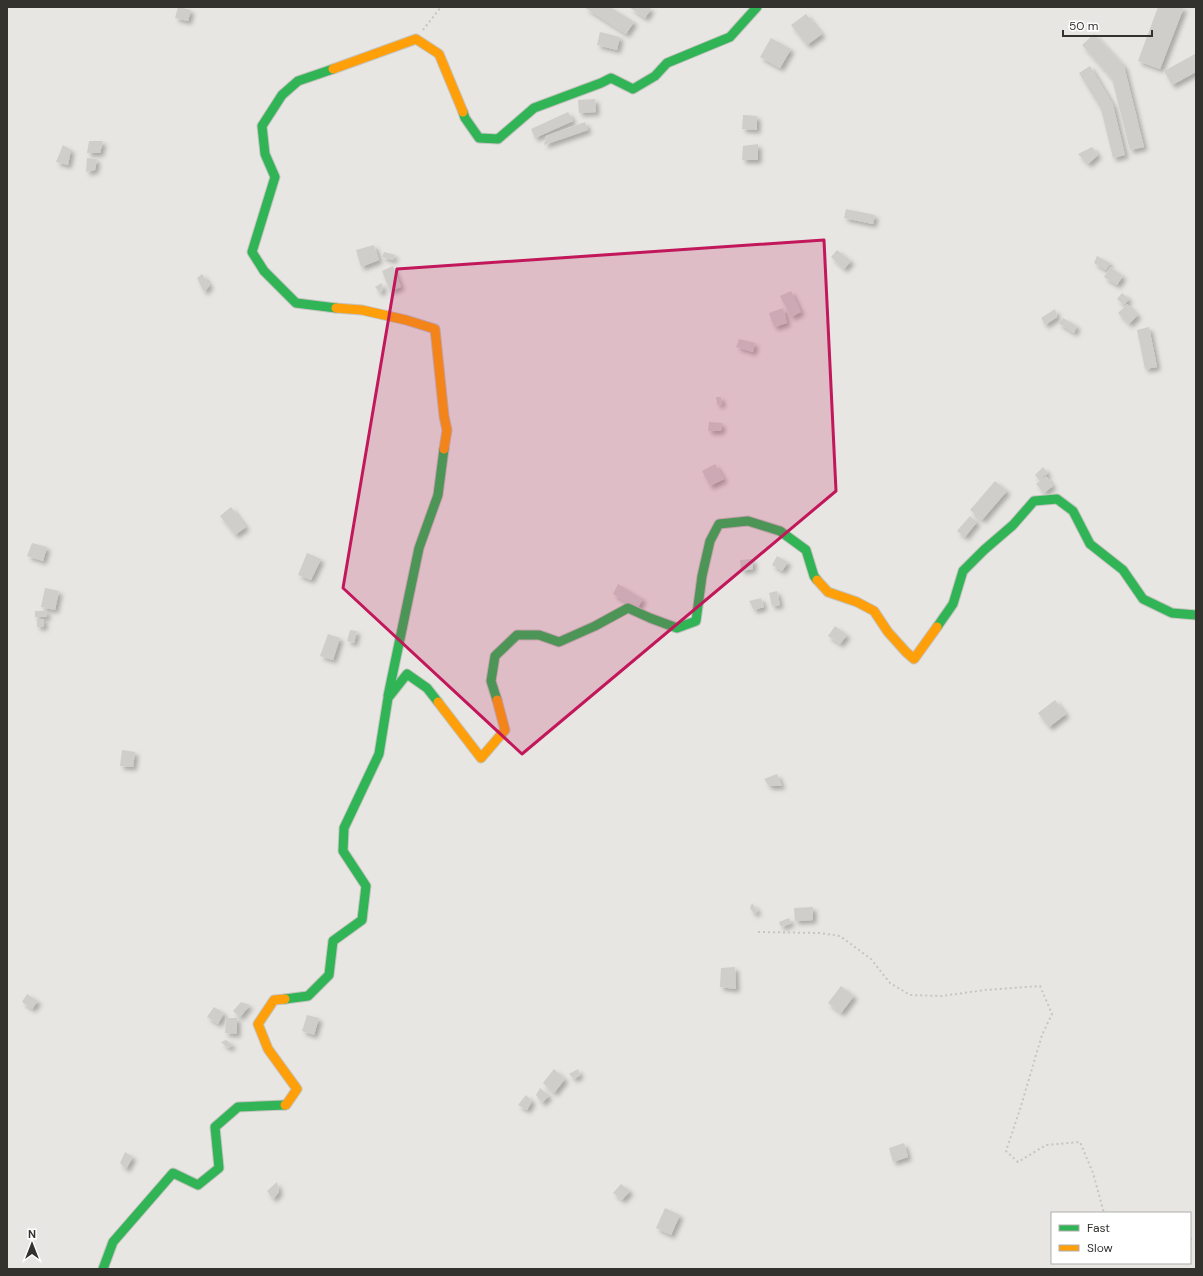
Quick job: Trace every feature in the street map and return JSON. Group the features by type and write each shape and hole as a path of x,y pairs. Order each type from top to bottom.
{"street":[{"path":"103,1269 113,1242 173,1173 198,1185 220,1168 215,1127 238,1107 286,1105 297,1089 268,1049 258,1024 274,1000 308,996 329,974 333,941 362,920 366,886 343,851 344,828 379,754 388,698 419,548 438,495 447,430 444,416 435,329 406,320 362,310 296,303 264,271 252,252 275,177 265,154 262,126 282,95 298,81 416,38 439,54 465,118 479,138 498,139 534,108 611,78 633,89 655,76 667,63 730,37 757,7"},
{"path":"388,698 407,674 427,688 481,758 505,730 491,681 495,656 517,635 539,635 559,642 595,626 628,608 677,628 696,621 702,576 710,541 720,524 748,521 780,530 806,550 814,576 828,592 857,602 874,611 888,632 914,659 953,604 963,571 984,550 1014,525 1034,501 1057,499 1072,511 1090,544 1123,570 1143,598 1172,613 1196,615"}],"path":[{"path":"416,38 441,7"},
{"path":"758,932 820,933 840,936 871,959 890,983 910,995 942,996 985,990 1040,986 1052,1014 1042,1035 1006,1151 1018,1162 1046,1145 1080,1142 1093,1173 1104,1212"}],"highlighted area":[{"path":"824,240 836,491 522,754 343,588 397,269"}],"building":[{"path":"178,7 191,10 188,21 175,18"},
{"path":"584,7 610,7 634,22 626,34"},
{"path":"629,7 648,7 651,9 645,18"},
{"path":"1158,7 1184,7 1160,69 1138,61"},
{"path":"806,14 822,34 807,45 791,25"},
{"path":"600,32 620,37 617,50 597,45"},
{"path":"1094,34 1124,66 1144,147 1130,150 1112,79 1082,45"},
{"path":"771,38 791,49 780,68 760,57"},
{"path":"1195,54 1196,72 1172,85 1164,71"},
{"path":"1090,66 1113,105 1125,155 1113,158 1101,109 1079,73"},
{"path":"595,99 596,112 579,113 578,100"},
{"path":"568,112 573,121 535,138 531,129"},
{"path":"743,115 757,116 757,130 742,129"},
{"path":"585,122 588,130 544,145 546,136"},
{"path":"89,141 103,141 100,153 87,153"},
{"path":"758,144 758,160 742,160 743,146"},
{"path":"63,145 71,150 68,165 56,162"},
{"path":"1092,147 1098,155 1088,164 1078,154"},
{"path":"87,158 97,159 95,170 86,172"},
{"path":"846,209 875,215 873,224 844,218"},
{"path":"374,245 379,260 361,267 356,250"},
{"path":"837,250 851,261 844,269 831,257"},
{"path":"384,252 395,255 393,260 382,257"},
{"path":"1097,256 1110,263 1106,270 1094,263"},
{"path":"393,266 401,287 390,291 382,271"},
{"path":"1110,267 1123,276 1117,285 1104,277"},
{"path":"202,274 210,285 204,292 197,278"},
{"path":"382,283 383,290 380,293 375,287"},
{"path":"791,291 801,312 791,317 780,296"},
{"path":"1122,293 1129,299 1124,305 1117,299"},
{"path":"1127,304 1138,315 1129,324 1118,313"},
{"path":"783,308 787,323 774,327 769,313"},
{"path":"1055,309 1057,317 1045,325 1041,318"},
{"path":"1063,318 1077,326 1074,333 1058,323"},
{"path":"1149,327 1157,367 1145,369 1137,330"},
{"path":"739,339 755,343 753,352 736,347"},
{"path":"716,397 721,397 722,404 717,405"},
{"path":"709,422 722,423 721,431 708,431"},
{"path":"715,464 724,479 710,486 702,471"},
{"path":"1043,467 1048,473 1039,480 1035,475"},
{"path":"1046,476 1053,486 1044,493 1036,484"},
{"path":"995,481 1007,491 982,520 970,510"},
{"path":"231,507 246,527 235,535 220,516"},
{"path":"970,516 977,522 965,537 957,531"},
{"path":"32,543 47,547 43,561 27,556"},
{"path":"307,553 321,559 311,580 298,575"},
{"path":"777,556 788,562 782,571 772,565"},
{"path":"753,559 753,569 741,571 740,560"},
{"path":"618,584 643,599 637,609 613,594"},
{"path":"45,588 59,591 55,610 41,607"},
{"path":"777,591 780,605 772,606 769,593"},
{"path":"761,598 764,607 754,610 749,601"},
{"path":"35,611 47,611 47,617 35,617"},
{"path":"37,619 44,619 44,627 37,627"},
{"path":"835,626 847,635 840,644 828,636"},
{"path":"350,630 357,631 354,643 347,641"},
{"path":"328,634 340,638 333,660 320,656"},
{"path":"1055,700 1066,714 1049,727 1038,713"},
{"path":"122,750 135,752 133,767 120,766"},
{"path":"777,774 782,786 769,786 764,779"},
{"path":"752,903 758,911 754,914 750,908"},
{"path":"813,907 813,920 795,921 794,908"},
{"path":"789,918 791,923 781,927 779,922"},
{"path":"735,967 736,989 720,987 721,968"},
{"path":"841,986 854,996 841,1013 828,1003"},
{"path":"27,994 38,1001 32,1009 22,1002"},
{"path":"241,1002 250,1005 240,1017 233,1011"},
{"path":"214,1007 224,1013 218,1024 207,1017"},
{"path":"307,1015 319,1018 314,1035 302,1031"},
{"path":"226,1018 237,1018 237,1034 225,1033"},
{"path":"226,1040 233,1045 228,1048 221,1042"},
{"path":"554,1069 565,1079 554,1093 543,1083"},
{"path":"578,1069 580,1075 574,1079 569,1074"},
{"path":"540,1088 549,1096 542,1103 536,1095"},
{"path":"526,1095 532,1101 527,1110 518,1105"},
{"path":"904,1143 908,1157 893,1162 889,1148"},
{"path":"125,1152 133,1157 126,1169 120,1163"},
{"path":"277,1182 279,1192 273,1199 267,1191"},
{"path":"621,1184 630,1191 622,1200 613,1193"},
{"path":"665,1208 680,1215 671,1235 656,1228"}],"traffic: fast":[{"path":"463,112 465,118 479,138 498,139 534,108 611,78 633,89 655,76 667,63 730,37 757,7"},
{"path":"333,69 298,81 282,95 262,126 265,154 275,177 252,252 264,271 296,303 336,308"},
{"path":"388,696 419,548 438,495 444,449"},
{"path":"937,627 953,604 963,571 984,550 1013,525 1034,501 1057,499 1073,511 1090,544 1123,570 1143,599 1172,613 1196,615"},
{"path":"497,700 491,681 495,656 517,635 539,635 559,642 595,626 628,608 677,628 696,621 702,576 710,541 719,524 748,521 780,531 806,550 814,576 817,580"},
{"path":"285,999 308,996 329,975 333,941 362,920 366,886 343,851 344,828 379,754 388,698 407,674 427,688 438,702"},
{"path":"103,1269 113,1242 173,1173 198,1185 219,1168 215,1127 238,1107 285,1105"}],"traffic: slow":[{"path":"333,69 416,39 439,54 463,112"},
{"path":"336,308 362,310 406,320 435,329 444,416 447,430 444,449"},
{"path":"817,580 828,592 857,602 874,611 888,632 914,659 937,627"},
{"path":"438,702 481,758 505,730 497,700"},
{"path":"285,999 274,1000 258,1024 268,1049 297,1089 285,1105"}]}
